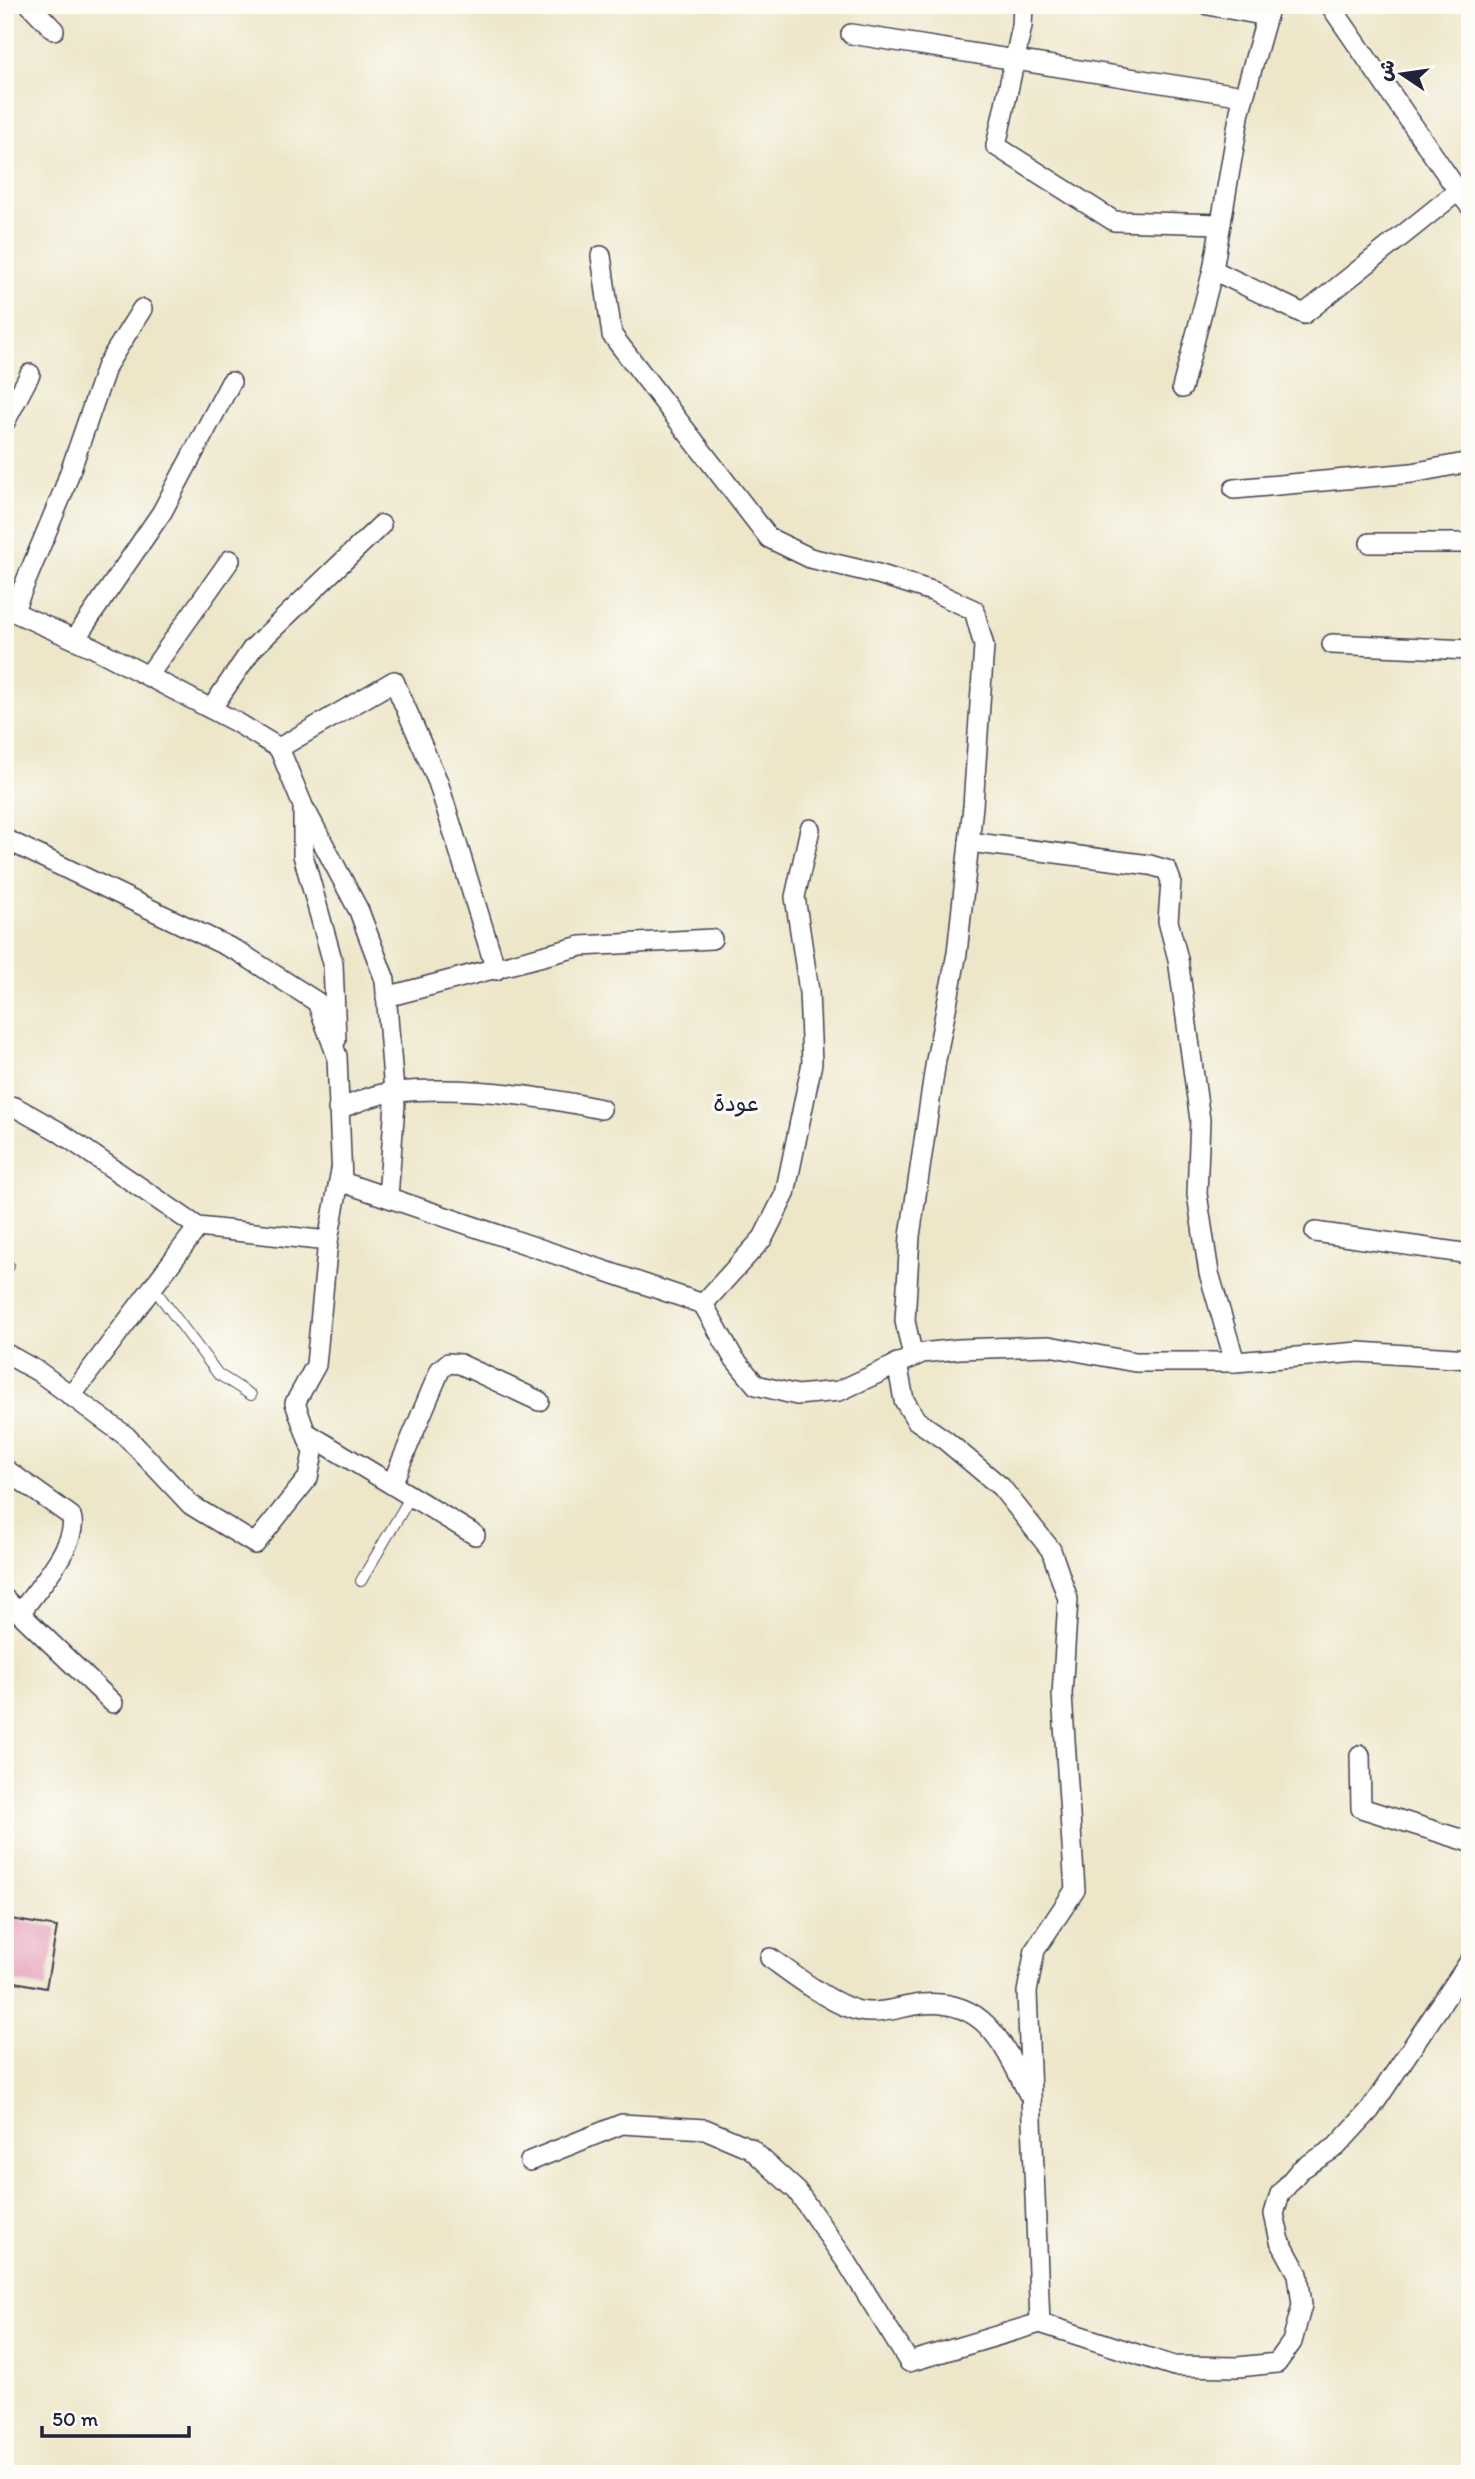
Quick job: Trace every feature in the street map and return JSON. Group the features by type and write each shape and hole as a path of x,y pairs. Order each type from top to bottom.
{"street":[{"path":"30,5 54,30"},
{"path":"1023,5 1015,58 996,146 1114,221 1221,224"},
{"path":"1182,388 1213,270 1244,96 1268,10 1208,5"},
{"path":"1213,270 1304,314 1464,198 1330,5"},
{"path":"851,34 1244,96"},
{"path":"601,256 612,335 769,538 810,558 911,584 974,610 984,646 969,842 957,953 936,1060 910,1236 904,1400 916,1420 945,1440 1001,1487 1051,1550 1069,1599 1062,1695 1075,1890 1035,1950 1027,1992 1040,2323"},
{"path":"142,309 107,365 63,492 9,610 75,639 148,676 279,748 303,806 359,911 385,980 393,1092 388,1197"},
{"path":"5,422 30,374"},
{"path":"75,639 162,512 231,382"},
{"path":"1234,489 1412,473 1470,461"},
{"path":"211,709 252,649 381,525"},
{"path":"1370,543 1470,543"},
{"path":"148,676 230,560"},
{"path":"1332,644 1470,650"},
{"path":"279,748 394,681 438,782 496,970"},
{"path":"303,806 303,855 333,963 342,1182 702,1304 733,1357 756,1385 797,1395 839,1391 905,1360 959,1349 1049,1346 1135,1362 1234,1362 1359,1352 1470,1359"},
{"path":"702,1304 763,1238 785,1194 812,1063 809,991 795,897 810,830"},
{"path":"5,839 239,951 317,1002 337,1056"},
{"path":"969,842 1150,865 1167,870 1171,881 1168,921 1178,959 1200,1119 1197,1195 1209,1273 1234,1362"},
{"path":"386,997 581,946 712,939"},
{"path":"338,1108 393,1092 473,1093 565,1101 601,1110"},
{"path":"5,1105 15,1107 58,1131 198,1227 328,1241"},
{"path":"5,1353 71,1396 125,1436 191,1505 255,1544 308,1478 313,1452 295,1403 316,1366 328,1241 341,1169"},
{"path":"71,1396 198,1227"},
{"path":"1315,1232 1470,1254"},
{"path":"392,1484 440,1370 448,1363 460,1364 539,1401"},
{"path":"307,1433 475,1535"},
{"path":"5,1469 71,1516 74,1524 70,1542 21,1612"},
{"path":"5,1599 113,1703"},
{"path":"1360,1755 1361,1808 1470,1842"},
{"path":"770,1958 822,1995 866,2013 951,2003 972,2013 1002,2041 1030,2097"},
{"path":"530,2161 622,2124 705,2129 750,2148 797,2191 848,2264 909,2362 1040,2323 1174,2366 1238,2367 1277,2363 1292,2342 1302,2305 1298,2274 1280,2241 1274,2214 1280,2194 1300,2171 1336,2147 1370,2110 1470,1961"}],"lane":[{"path":"153,1287 218,1374 251,1395"},
{"path":"361,1581 411,1496"}],"building":[{"path":"5,1918 57,1927 46,1988 5,1980"}],"district":[{"name":"عودة","path":"736,1103"}]}
